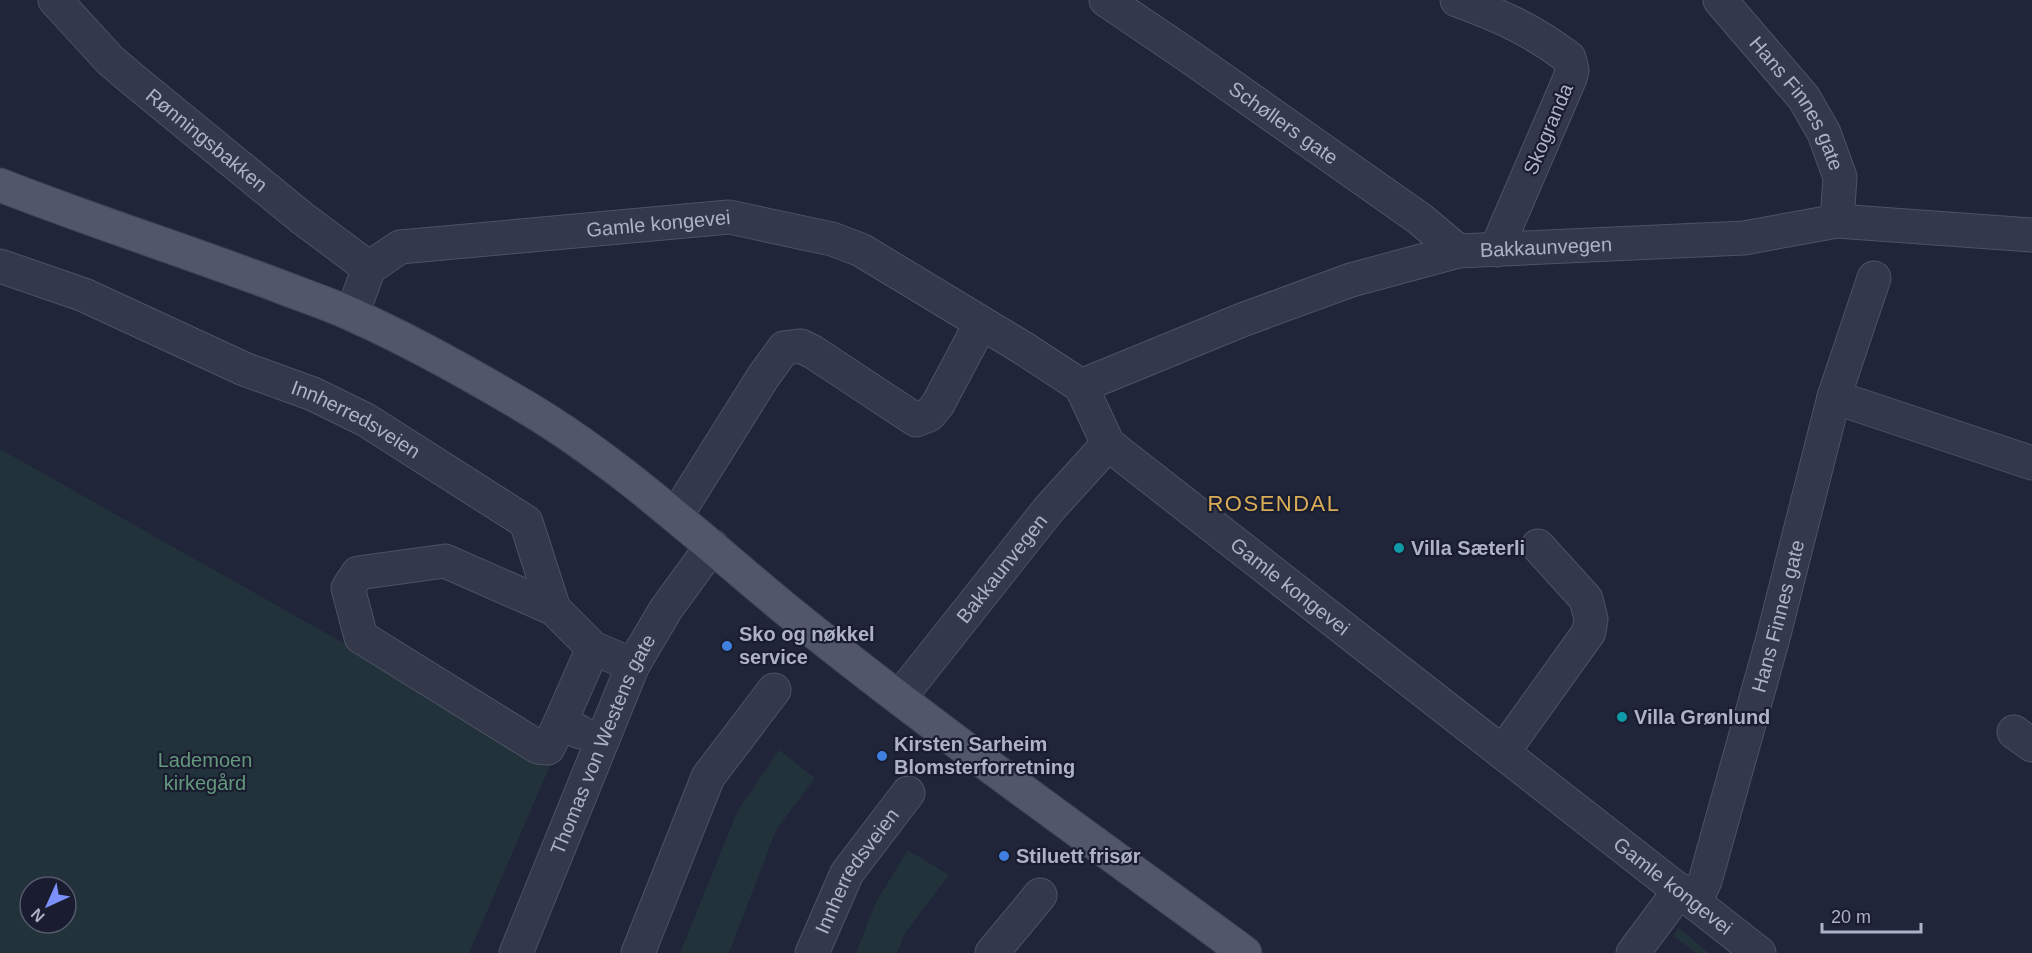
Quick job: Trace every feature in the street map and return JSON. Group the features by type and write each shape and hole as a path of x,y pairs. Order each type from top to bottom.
{"main road":[{"path":"0,185 352,314 427,351 583,442 676,516 788,611 1245,953"}],"street":[{"name":"Rønningsbakken","path":"55,0 110,60 131,78 302,218 369,268"},
{"name":"Schøllers gate","path":"1106,0 1420,219 1458,251"},
{"name":"Skogranda","path":"1457,0 1503,16 1542,38 1569,58 1572,70 1496,250"},
{"name":"Hans Finnes gate","path":"1720,0 1804,98 1824,133 1840,177 1837,221"},
{"name":"Gamle kongevei","path":"369,268 400,247 729,217 832,239 861,250 1081,386 1108,444 1759,953"},
{"name":"Bakkaunvegen","path":"1081,386 1242,320 1351,280 1458,251 1744,238 1837,221 2032,235"},
{"name":"Innherredsveien","path":"0,266 84,295 244,369 313,394 366,420 526,522 554,609 593,648 633,665"},
{"path":"352,314 369,268"},
{"name":"Hans Finnes gate","path":"1633,953 1687,896 1706,881 1773,638 1834,397 1874,278"},
{"path":"676,516 763,377 784,348 801,346 813,352 916,420 929,415 938,404 981,323"},
{"path":"1834,397 2032,463"},
{"name":"Bakkaunvegen","path":"900,697 1049,509 1108,444"},
{"name":"Thomas von Westens gate","path":"516,953 633,665 666,609 712,546"},
{"path":"1503,752 1589,632 1591,619 1586,599 1538,546"},
{"path":"554,609 445,561 358,573 348,588 361,637 538,747 548,748 593,648"},
{"path":"638,953 708,777 774,690"},
{"path":"560,723 602,741"},
{"name":"Innherredsveien","path":"812,953 846,873 908,793"},
{"path":"992,953 1040,895"}],"green space":[{"name":"Lademoen kirkegård","path":"0,449 552,761 469,953 0,953"},
{"path":"779,750 815,778 776,830 729,953 680,953 738,810"},
{"path":"908,850 949,875 905,933 897,953 856,953 876,902"},
{"path":"1679,928 1709,953 1696,953 1673,935"}],"place":[{"name":"Villa Sæterli","path":"1399,548"},
{"name":"Sko og nøkkel service","path":"727,646"},
{"name":"Villa Grønlund","path":"1622,717"},
{"name":"Kirsten Sarheim Blomsterforretning","path":"882,756"},
{"name":"Stiluett frisør","path":"1004,856"}],"district":[{"name":"ROSENDAL","path":"1274,503"}]}
